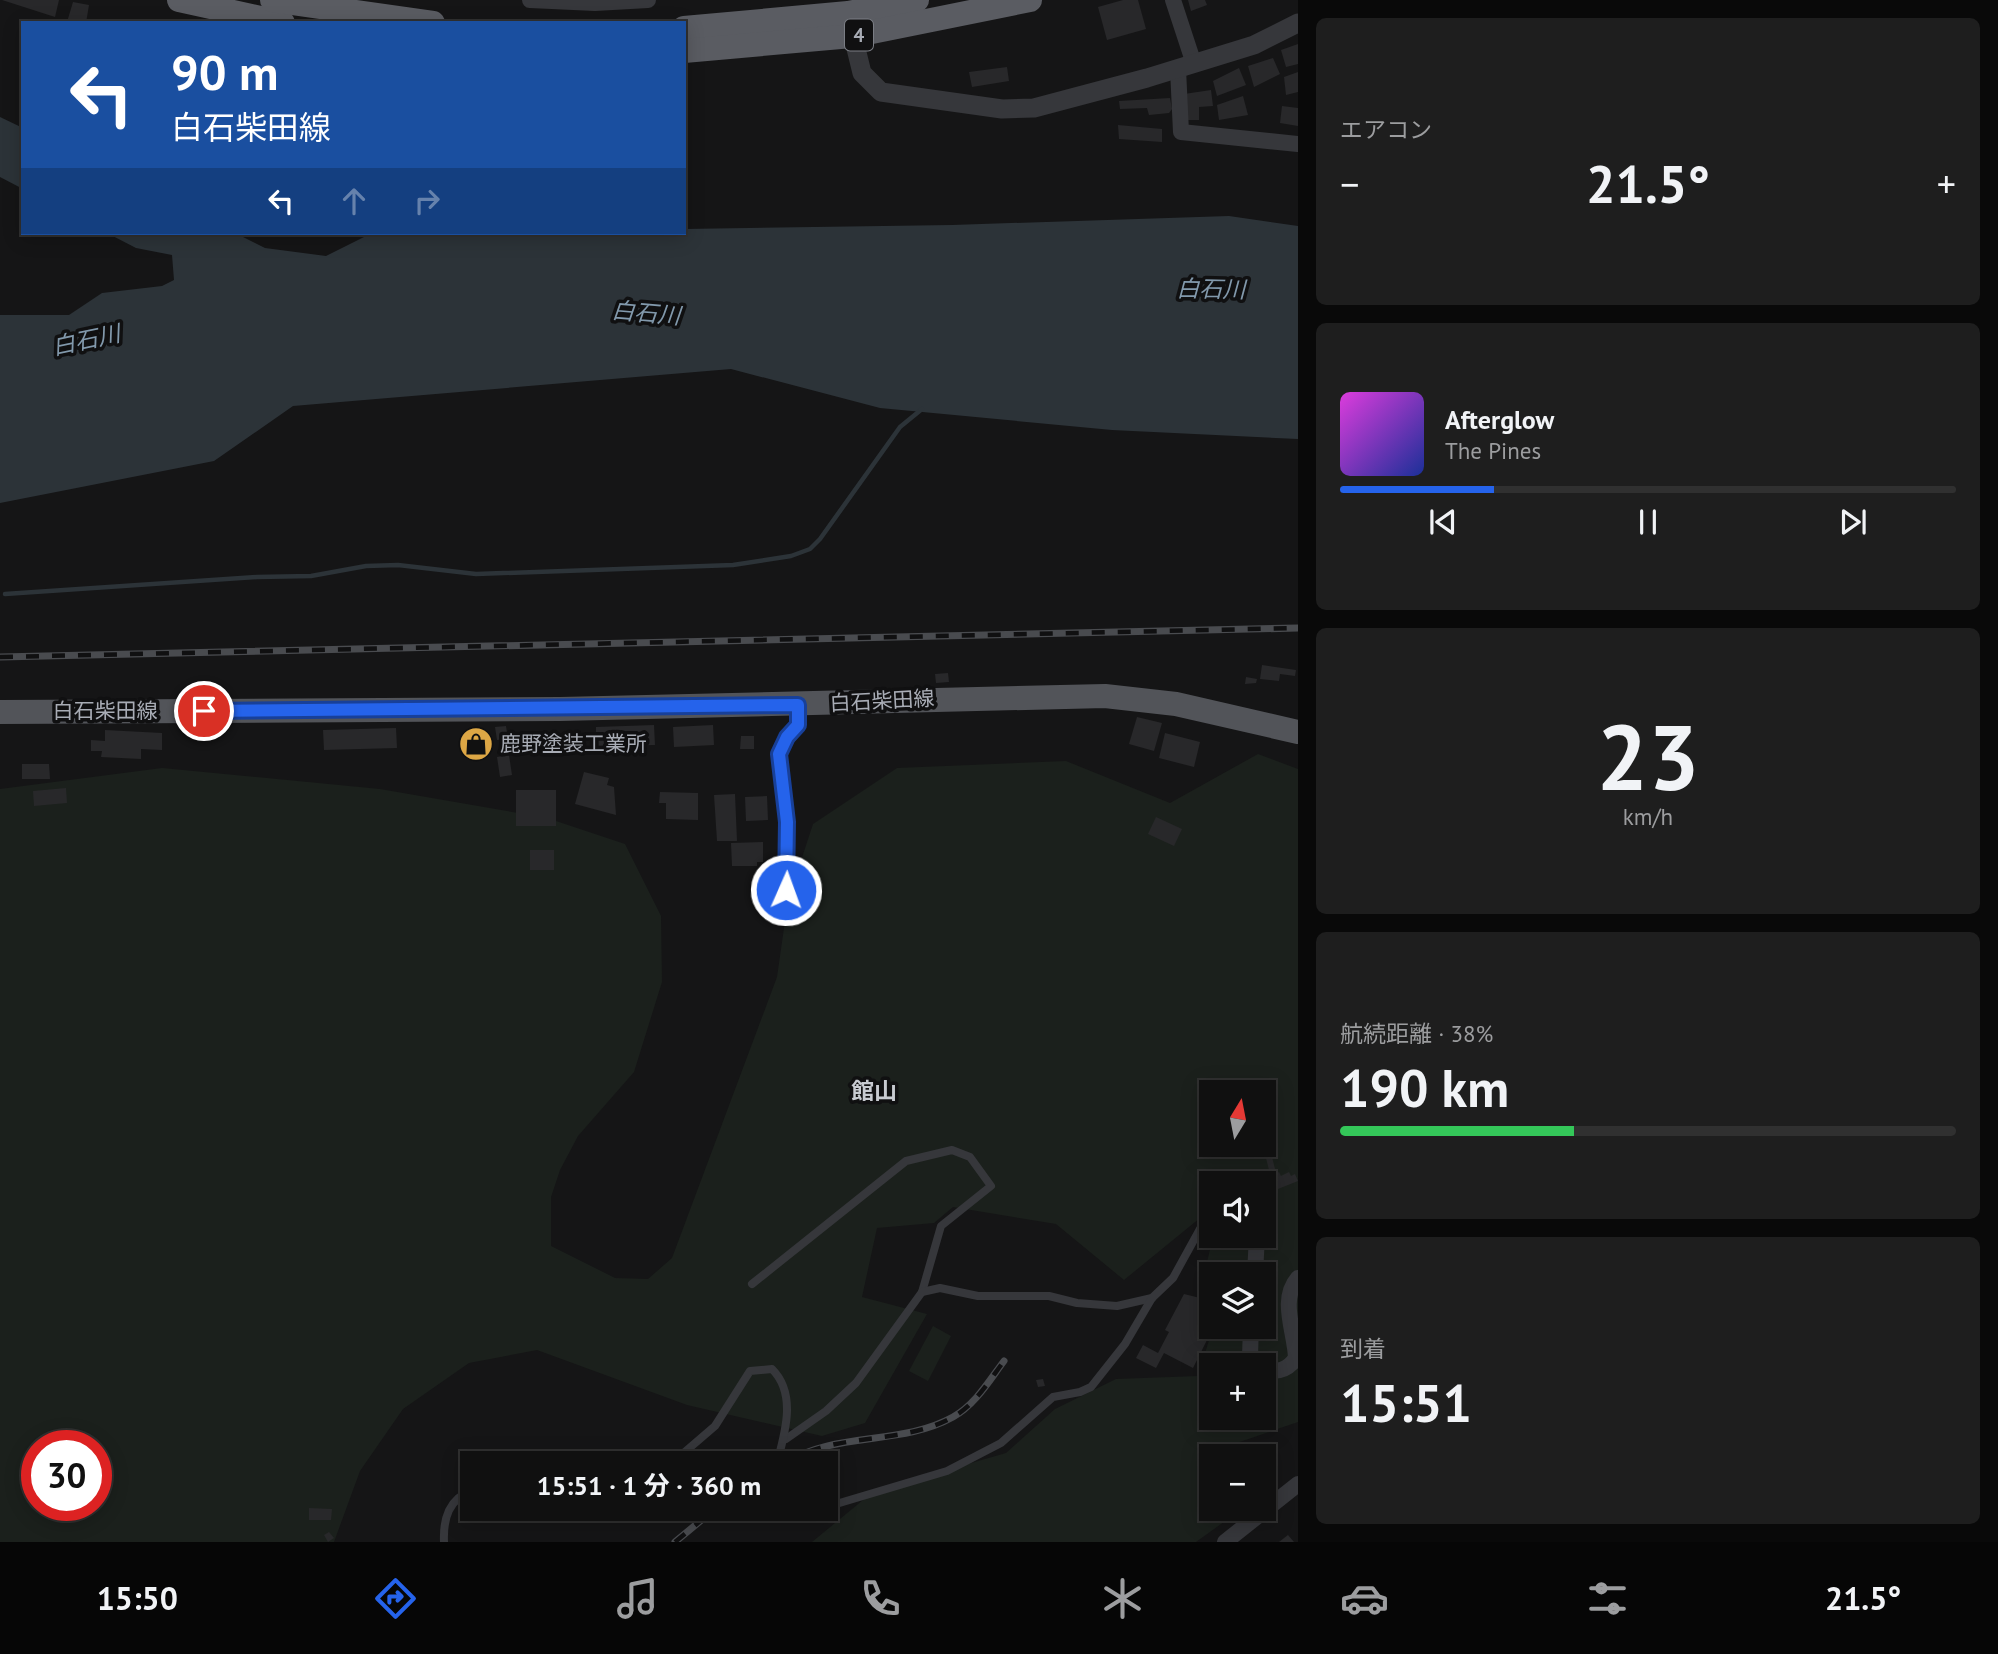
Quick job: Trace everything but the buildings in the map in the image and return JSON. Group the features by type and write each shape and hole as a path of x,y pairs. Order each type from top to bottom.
{"highway":[{"path":"179,0 274,21"},
{"path":"272,0 419,21"},
{"name":"4","path":"686,51 917,0"},
{"name":"4","path":"686,28 1030,0"}],"main road":[{"name":"白石柴田線","path":"0,712 798,705 974,697 1105,696 1176,704 1298,732"}],"street":[{"path":"530,0 595,3 648,0"},
{"path":"1173,0 1186,66 1181,132 1298,145"},
{"path":"849,16 857,64 873,88 904,98 957,105 1034,108 1254,45 1298,23"},
{"path":"786,890 787,822 779,754 787,737 798,725 798,705"},
{"path":"1276,1373 1284,1369 1296,1357 1288,1301 1290,1288 1298,1278"},
{"path":"1225,1542 1298,1484"}],"lane":[{"path":"752,1284 906,1161 952,1150 970,1157 991,1186 941,1226 922,1292 856,1382 825,1411 786,1439"},
{"path":"838,1504 947,1472 1001,1443 1053,1396 1091,1387 1125,1344 1152,1298 1173,1278 1199,1231"},
{"path":"922,1292 940,1288 978,1296 1049,1296 1077,1303 1117,1306 1152,1298"},
{"path":"686,1451 715,1426 750,1371 772,1369 780,1377 785,1392 786,1439 782,1451"},
{"path":"444,1542 447,1512 460,1496"}],"shaded area":[{"path":"1258,754 1298,769 1298,1422 1276,1430 1276,1353 1205,1353 1209,1339 1276,1339 1276,1262 1207,1262 1210,1248 1276,1248 1276,1171 1199,1171 1199,1219 1124,1280 1056,1224 953,1207 934,1223 877,1228 862,1297 927,1314 865,1423 822,1436 687,1405 537,1350 469,1363 403,1409 360,1471 334,1542 0,1542 0,789 162,768 380,789 547,818 625,844 661,916 662,982 634,1072 578,1136 560,1170 551,1197 551,1246 615,1278 648,1279 672,1258 777,977 788,900 813,824 897,768 1066,761 1170,803"},
{"path":"933,1326 951,1336 928,1381 909,1371"},
{"path":"1199,1373 1199,1430 1275,1430 1234,1444 1199,1444 1199,1521 1225,1521 1196,1542 812,1542 874,1491 1006,1453 1055,1409 1116,1379 1198,1376"}],"water":[{"path":"0,117 21,127 21,188 0,177"},
{"name":"白石川","path":"1229,216 1298,226 1298,439 1112,430 880,408 731,369 293,406 214,461 0,503 0,315 69,315 102,293 162,286 174,280 172,255 136,248 111,235 239,235 265,248 326,256 368,235 686,235 686,229 952,225"}],"waterway":[{"path":"5,594 257,577 311,576 366,566 398,565 476,574 733,565 791,556 810,549 820,539 900,427 922,409"}],"railway":[{"path":"0,657 1298,628"},
{"path":"811,1451 825,1446 912,1432 953,1417 975,1399 1004,1361"},
{"path":"675,1542 700,1521"}],"place":[{"name":"鹿野塗装工業所","path":"476,744"}],"district":[{"name":"館山","path":"874,1091"}],"route":[{"path":"204,711 798,705 798,725 787,737 779,754 787,822 786,890"}]}
